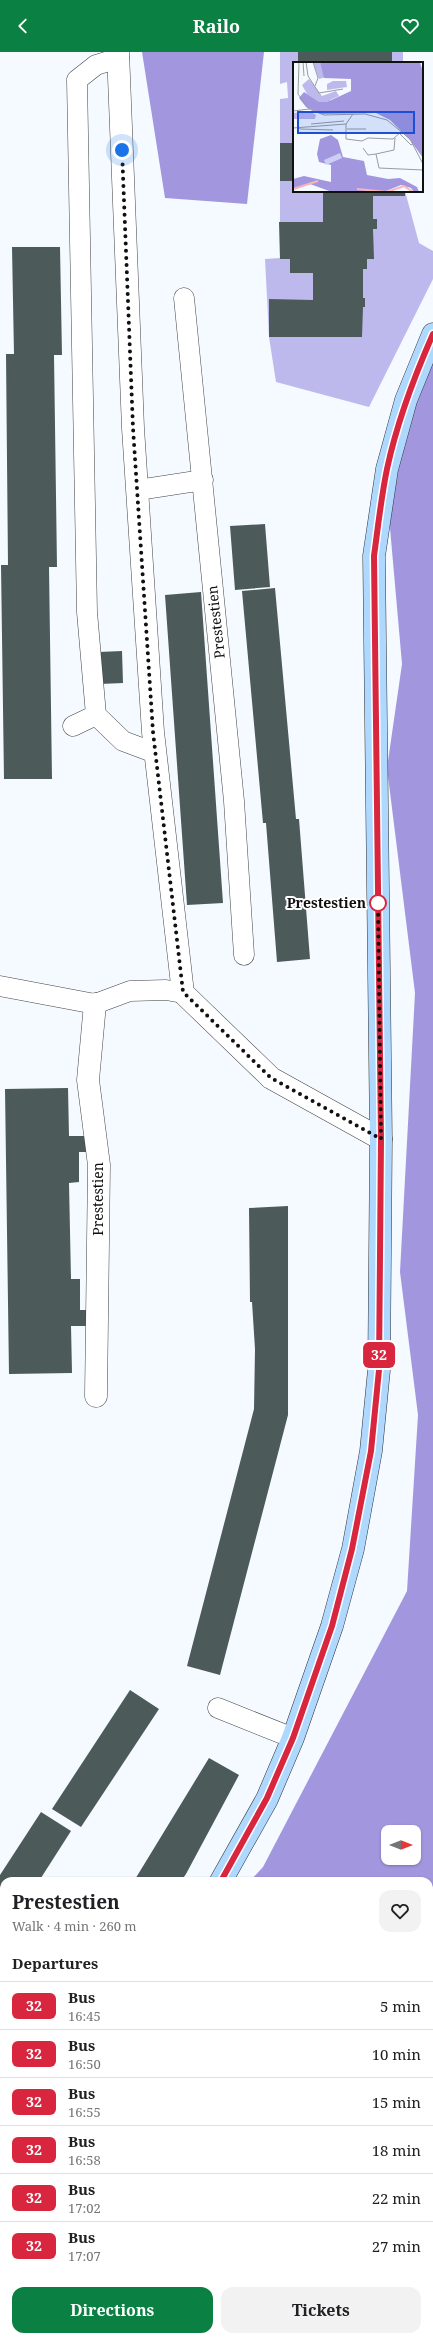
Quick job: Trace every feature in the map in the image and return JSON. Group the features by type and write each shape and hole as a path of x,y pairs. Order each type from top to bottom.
{"main road":[{"path":"223,1877 267,1798 293,1738 332,1626 352,1549 371,1451 379,1370 381,1139 374,556 390,461 406,400 433,334"}],"street":[{"path":"118,55 133,428 155,753 183,992 271,1078 381,1139"},
{"name":"Prestestien","path":"95,1004 88,1080 99,1165 96,1396"}],"lane":[{"path":"118,55 96,65 77,80 87,612 96,715 123,741 155,753"},
{"name":"Prestestien","path":"184,298 234,801 244,955"},
{"path":"138,490 203,480"},
{"path":"73,726 96,715"},
{"path":"0,986 95,1004 130,991 166,990 183,992"},
{"path":"218,1708 293,1738"}],"shaded area":[{"path":"142,52 264,52 247,204 165,198"},
{"path":"280,52 403,52 403,62 293,62 293,192 405,192 419,243 433,251 433,279 369,407 276,382 269,337 265,259 280,258 280,99 288,98 287,82 280,84"},
{"path":"433,336 433,1877 254,1877 263,1867 407,1591 418,1415 400,1272 415,993 387,768 402,664 387,494"}],"building":[{"path":"298,52 392,52 392,62 298,62"},
{"path":"280,143 293,143 293,181 280,181"},
{"path":"323,192 405,192 405,196 373,196 373,219 377,219 377,229 373,229 374,259 367,259 367,269 363,269 363,298 365,298 365,307 363,307 362,337 269,337 269,299 313,300 313,273 290,273 290,259 280,259 279,222 323,222"},
{"path":"12,247 60,247 62,355 54,355 57,567 49,567 52,779 4,779 1,565 8,565 6,354 14,354"},
{"path":"265,524 270,587 235,590 230,526"},
{"path":"275,588 296,819 299,819 310,959 277,962 266,823 263,823 242,591"},
{"path":"201,592 223,903 187,905 165,595"},
{"path":"122,651 123,683 100,684 99,652"},
{"path":"68,1088 69,1136 91,1136 91,1152 79,1152 79,1182 69,1183 71,1279 80,1279 80,1310 93,1310 93,1326 71,1326 72,1373 9,1374 5,1089"},
{"path":"288,1206 288,1415 220,1675 187,1666 254,1409 255,1349 252,1302 250,1302 249,1208"},
{"path":"130,1690 159,1709 81,1827 52,1809"},
{"path":"209,1758 239,1775 184,1877 136,1877"},
{"path":"41,1812 71,1831 42,1877 0,1877"}],"bus line":[{"name":"32","path":"223,1877 267,1798 293,1738 332,1626 352,1549 371,1451 379,1370 381,1139 374,556 388,469 395,441 406,400 433,334"}],"place":[{"name":"Prestestien","path":"378,903"}],"route":[{"path":"122,150 133,428 153,732 183,992 271,1078 381,1139 378,903"}]}
